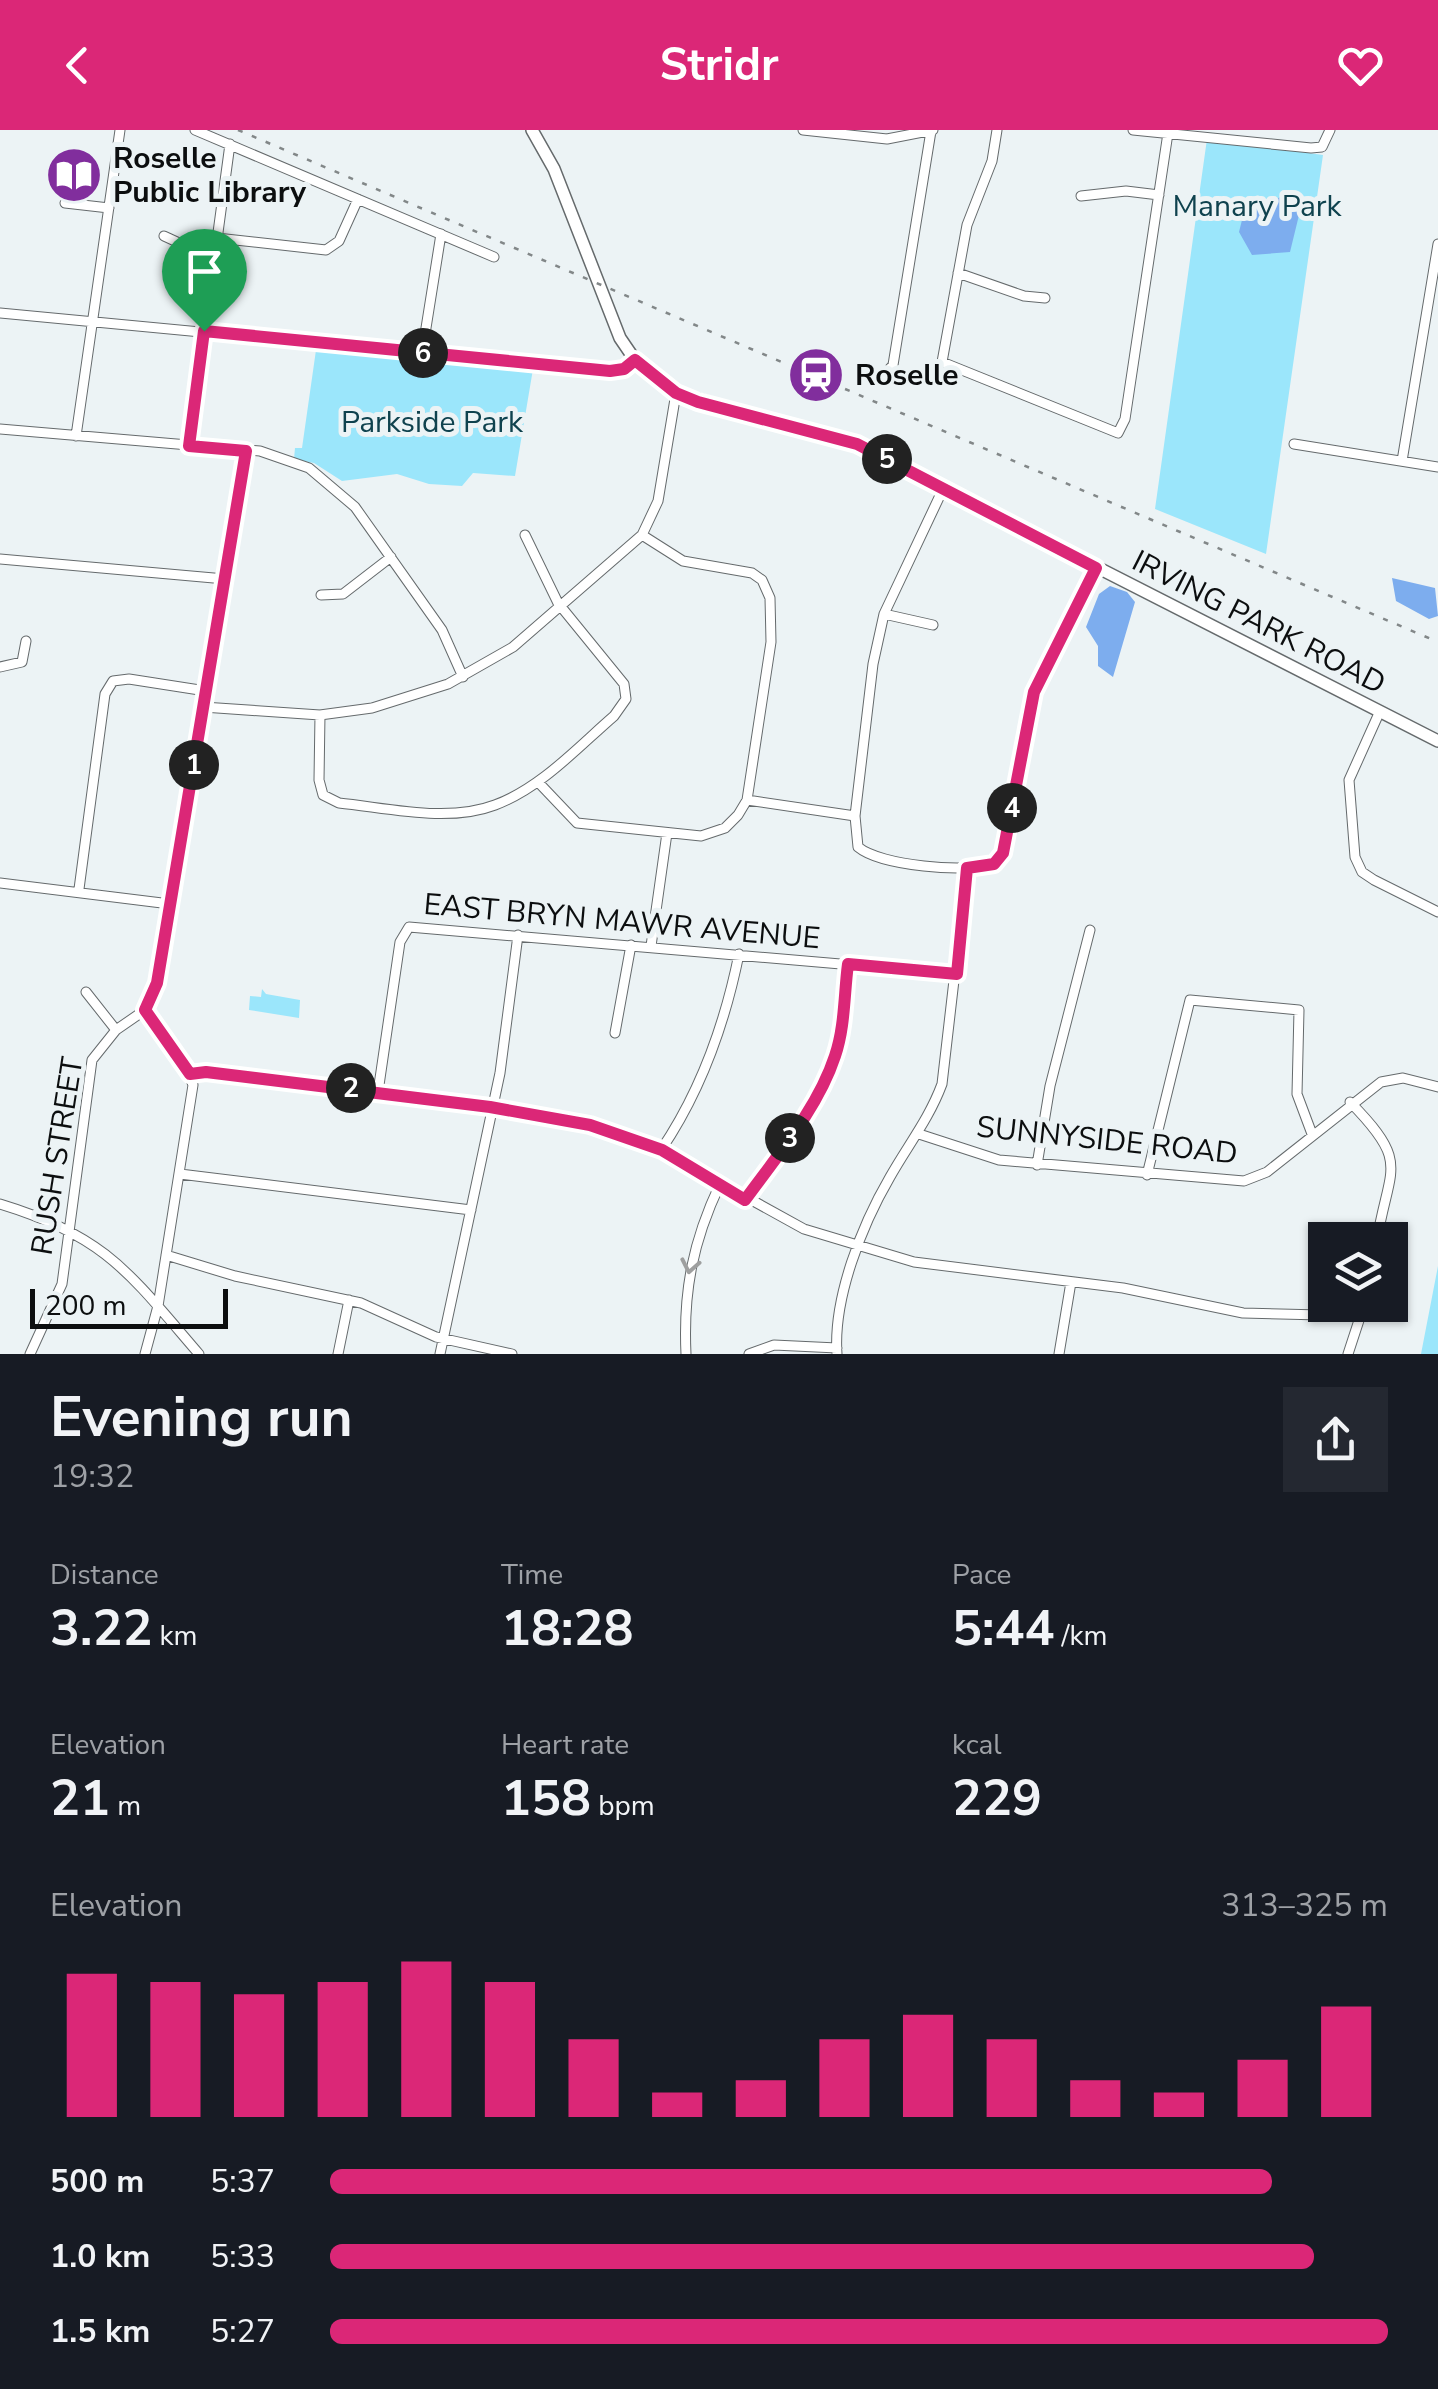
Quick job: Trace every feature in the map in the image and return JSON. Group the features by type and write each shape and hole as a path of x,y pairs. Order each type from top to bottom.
{"main road":[{"name":"IRVING PARK ROAD","path":"532,130 554,169 608,316 635,360 676,393 829,434 944,487 1438,741"}],"street":[{"path":"76,436 120,130"},
{"path":"194,130 494,256"},
{"path":"803,130 887,139 932,130 893,365 883,376 868,378"},
{"path":"997,130 995,153 971,212 942,362 1118,434 1125,420 1168,134"},
{"path":"1133,130 1322,147 1330,130"},
{"path":"189,446 230,144"},
{"path":"1081,196 1126,191 1159,196"},
{"path":"217,238 326,250 339,241 358,198"},
{"path":"64,203 109,208"},
{"path":"422,353 440,234"},
{"path":"164,236 214,258"},
{"path":"1402,461 1438,244"},
{"path":"958,273 1024,296 1045,298"},
{"path":"0,314 610,371 624,369 635,360"},
{"path":"204,707 320,715 396,703 463,677 513,647 558,603 642,535 658,501 676,393"},
{"path":"0,430 289,458 324,477 355,507 442,630 463,677"},
{"path":"1294,444 1438,467"},
{"path":"146,1354 158,1306 192,1094 190,1074 145,1010 155,991 246,451"},
{"path":"944,487 884,614 873,664 855,816 858,847 873,858 967,868 994,864 1003,853 1034,692 1096,568"},
{"path":"320,715 322,792 340,803 458,812 494,806 538,782 614,716 626,699 624,684 558,603 525,535"},
{"path":"538,782 576,823 667,834 701,836 725,828 747,800 771,642 768,592 752,573 683,561 642,535"},
{"path":"322,595 343,594 390,557"},
{"path":"0,559 225,579"},
{"path":"884,614 933,626"},
{"path":"0,667 22,662 26,641"},
{"path":"79,889 105,694 112,685 129,679 206,690"},
{"path":"1380,712 1349,780 1354,849 1362,872 1438,912"},
{"path":"747,800 855,816"},
{"path":"650,946 667,834"},
{"path":"750,1354 774,1345 837,1351 860,1249 883,1190 934,1105 948,1060 967,868"},
{"path":"0,882 79,889 170,904"},
{"name":"EAST BRYN MAWR AVENUE","path":"378,1092 403,931 420,926 957,974"},
{"path":"1038,1164 1050,1086 1090,930"},
{"path":"440,1354 500,1072 518,935"},
{"path":"615,1033 631,945"},
{"path":"662,1150 687,1108 714,1043 739,954"},
{"path":"745,1200 792,1134 830,1069 840,1036 848,964"},
{"path":"86,992 116,1030"},
{"path":"1147,1176 1190,1000 1299,1010 1297,1094 1312,1134"},
{"name":"RUSH STREET","path":"30,1354 62,1284 92,1060 116,1030 145,1010"},
{"path":"190,1074 206,1072 378,1092 590,1125 662,1150 745,1200 804,1229 860,1249 952,1269 1071,1282 1243,1313 1308,1311"},
{"name":"SUNNYSIDE ROAD","path":"919,1134 974,1155 1147,1176 1244,1180 1267,1172 1350,1102 1390,1079 1416,1080 1438,1087"},
{"path":"1350,1102 1378,1130 1392,1158 1392,1188 1382,1222"},
{"path":"180,1174 472,1210"},
{"path":"686,1354 689,1268 720,1184"},
{"path":"1,1206 68,1228 100,1246 199,1354"},
{"path":"166,1255 235,1276 349,1300 443,1339 512,1354"},
{"path":"1059,1354 1071,1282"},
{"path":"338,1354 349,1300"},
{"path":"1348,1354 1359,1322"}],"green space":[{"name":"Manary Park","path":"1207,139 1323,155 1266,554 1155,509"},
{"name":"Parkside Park","path":"316,350 533,369 515,476 473,473 462,486 429,484 397,474 342,481 314,463 294,459 295,448 302,448"},
{"path":"262,989 266,994 300,1000 299,1018 249,1010 250,996 261,997"},
{"path":"1438,1266 1438,1354 1421,1354"}],"shaded area":[{"path":"1288,193 1298,195 1300,211 1290,252 1252,255 1239,232 1243,216"},
{"path":"1392,578 1435,588 1438,616 1429,619 1396,601"},
{"path":"1110,586 1127,592 1135,602 1113,677 1098,666 1098,646 1086,627 1099,594"}],"railway":[{"path":"238,130 1438,642"}],"place":[{"name":"Roselle Public Library","path":"74,175"},
{"name":"Roselle","path":"816,375"}],"route":[{"path":"204,331 610,371 624,369 635,360 676,393 698,402 796,424 857,444 1096,568 1034,692 1003,853 994,864 967,868 957,974 848,964 840,1036 830,1069 792,1134 745,1200 662,1150 590,1125 378,1092 206,1072 190,1074 145,1010 157,983 246,451 189,446 204,331"}]}
